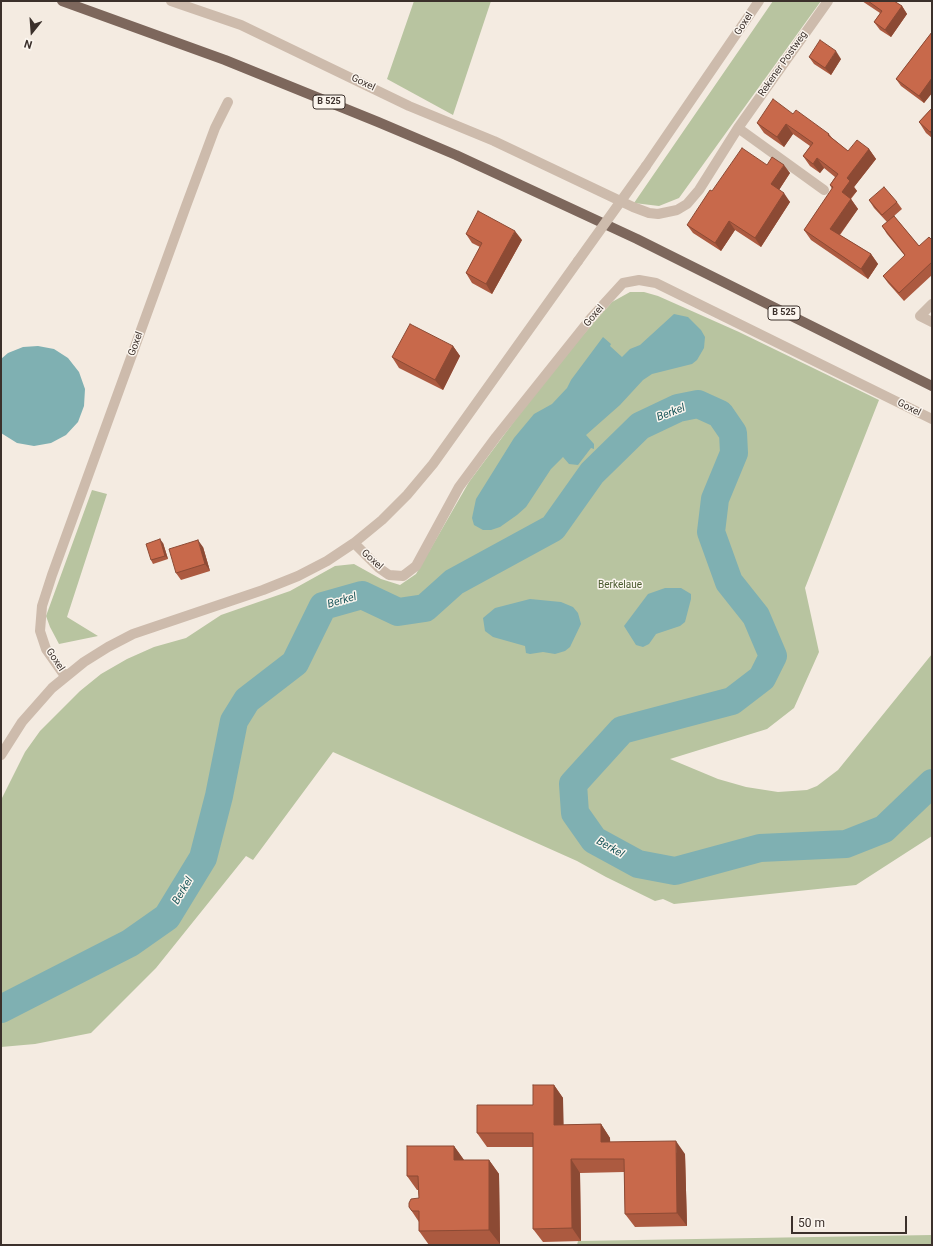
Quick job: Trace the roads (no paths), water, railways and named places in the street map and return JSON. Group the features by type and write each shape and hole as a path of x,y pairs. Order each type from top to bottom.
{"main road":[{"name":"B 525","path":"62,1 232,63 456,155 637,239 932,386"}],"street":[{"name":"Goxel","path":"171,1 241,25 409,106 494,141 618,200"},
{"name":"Goxel","path":"1,755 22,722 65,676 96,654 120,640 156,625 270,587 312,569 354,543 382,520 408,495 433,464 646,166 759,1"},
{"name":"Rekener Postweg","path":"618,200 644,211 658,214 677,210 687,204 699,190 738,128 828,1"},
{"name":"Goxel","path":"65,676 46,649 40,631 42,606 215,128 228,102"},
{"path":"738,128 824,190"},
{"name":"Goxel","path":"354,543 379,568 389,575 403,576 416,566 460,488 496,437 591,318 623,283 640,280 656,282 932,419"},
{"path":"932,304 920,316 932,322"}],"water":[{"path":"674,314 688,317 701,330 705,337 704,348 697,360 692,364 652,374 643,380 620,405 586,435 594,444 594,449 591,448 578,465 569,464 563,457 551,469 526,507 517,515 500,527 491,530 483,530 474,525 472,518 476,499 514,438 534,414 552,404 567,388 571,380 603,337 622,357 630,349 640,345"},
{"path":"38,346 54,349 68,358 79,372 85,389 84,406 78,422 66,435 51,443 34,446 17,443 1,433 1,359 8,353 23,347"},
{"path":"665,588 681,588 691,594 685,622 680,626 656,634 649,644 643,647 636,645 624,626 648,594"},
{"path":"530,599 561,602 573,607 578,613 581,624 570,647 565,651 555,654 543,652 530,654 526,653 525,646 493,637 485,631 483,618 495,608"}],"waterway":[{"name":"Berkel","path":"1,1009 130,943 167,917 203,858 219,796 234,721 247,700 295,663 323,606 362,595 398,612 425,608 454,582 553,528 592,473 640,426 678,408 698,404 720,414 733,433 734,453 715,499 711,532 729,582 756,616 773,656 762,678 732,701 622,730 573,784 575,813 594,840 638,864 675,871 760,848 846,844 884,829 932,783"}],"park label":[{"name":"Berkelaue","path":"620,585"}]}
